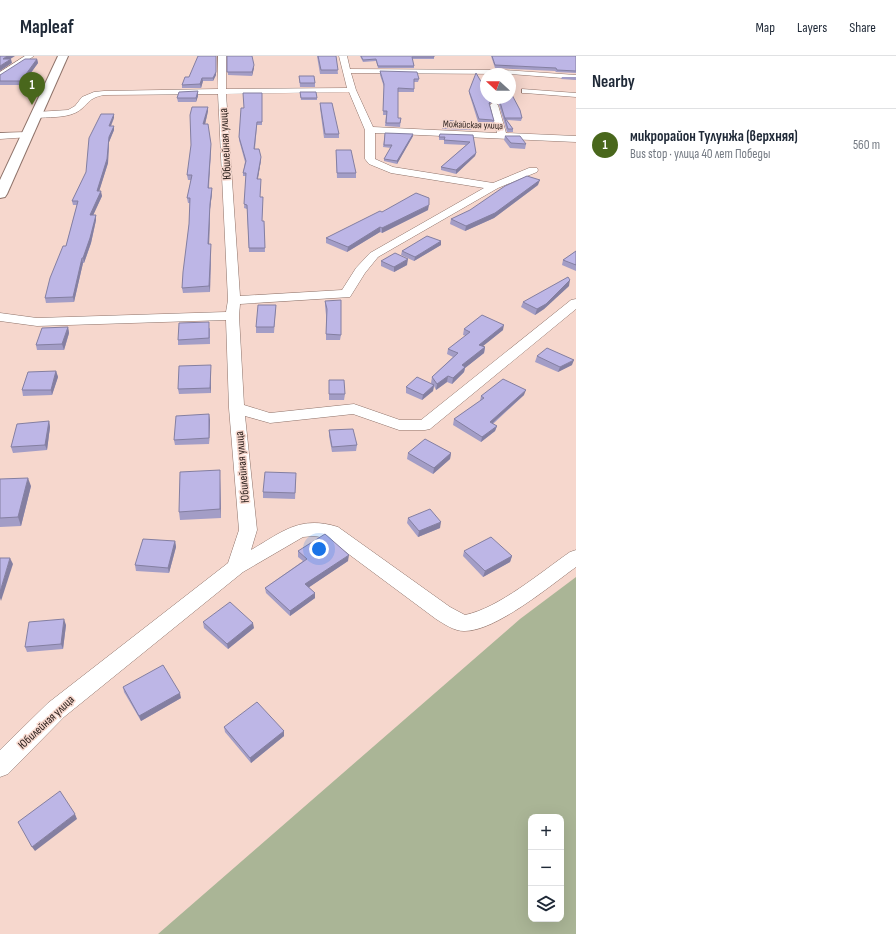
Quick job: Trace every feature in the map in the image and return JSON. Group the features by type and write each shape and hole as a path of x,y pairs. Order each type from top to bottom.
{"street":[{"path":"0,76 30,56"},
{"path":"0,194 63,56"},
{"name":"Юбилейная улица","path":"0,766 56,710 236,567 248,530 237,408 222,92 222,56"},
{"path":"343,56 352,90 370,130 370,159 372,162 391,170 494,186"},
{"path":"347,71 503,72 576,77"},
{"path":"36,115 70,112 78,108 85,99 104,93 352,90"},
{"path":"525,91 576,95"},
{"path":"494,105 502,136"},
{"name":"Можайская улица","path":"370,130 576,139"},
{"path":"0,136 27,135"},
{"path":"0,317 36,322 233,308 346,294 360,271 374,255 494,186 533,170"},
{"path":"237,408 270,418 354,409 399,425 425,425 576,303"},
{"path":"236,567 304,529 319,529 332,532 443,613 459,623 467,623 475,621 500,609 536,586 576,557"}],"green space":[{"path":"576,577 576,934 158,934 520,619"}],"building":[{"path":"0,56 7,56 3,59 11,59 0,66"},
{"path":"198,56 216,56 216,72 213,78 202,78 200,84 182,85 185,77 189,77"},
{"path":"227,56 252,56 254,65 252,72 227,72"},
{"path":"318,56 336,56 338,70 321,70"},
{"path":"361,56 434,57 412,57 414,66 378,66 376,59 363,60"},
{"path":"492,56 576,56 576,71 557,70 556,68 495,65"},
{"path":"25,59 37,59 21,81 0,81 0,75"},
{"path":"380,71 417,72 419,79 414,79 414,89 398,88 398,118 401,118 400,123 386,123 387,111 383,111 384,84"},
{"path":"476,73 480,80 480,104 489,104 494,121 479,119 469,91"},
{"path":"299,76 314,76 315,83 300,83"},
{"path":"198,91 196,98 177,98 179,92"},
{"path":"300,92 316,92 317,98 301,98"},
{"path":"243,93 262,93 262,122 257,122 254,149 259,149 261,157 257,179 261,179 260,197 263,197 262,221 264,221 265,248 249,248 247,205 244,204 246,173 243,173 246,161 239,137 241,108 244,108"},
{"path":"516,102 522,118 505,118 513,129 508,129 501,104 516,104"},
{"path":"320,103 332,103 339,134 325,134"},
{"path":"192,107 208,107 203,124 208,124 211,144 208,188 212,188 208,244 211,244 209,286 182,288 189,224 190,198 187,198 192,175 187,175 191,145 190,115"},
{"path":"101,114 114,114 109,126 114,126 109,137 107,159 97,191 101,191 90,215 96,215 90,238 82,258 73,297 45,298 50,278 63,246 66,246 78,201 72,201 86,172 89,138"},
{"path":"444,120 471,123 472,128 443,127"},
{"path":"385,133 413,134 397,161 384,159 392,145 384,145"},
{"path":"440,134 473,135 476,153 456,170 441,167 470,142 444,140 445,137 439,137"},
{"path":"505,136 520,136 526,144 511,143"},
{"path":"336,150 351,150 356,173 337,173"},
{"path":"527,176 540,180 495,213 466,226 451,219 470,210 505,186"},
{"path":"416,193 429,198 429,205 382,228 380,227 348,247 326,238 380,211 382,212"},
{"path":"427,236 441,241 415,257 402,251"},
{"path":"576,251 576,265 563,260"},
{"path":"395,253 408,259 394,267 381,261"},
{"path":"568,277 570,280 546,304 537,309 523,302"},
{"path":"341,300 341,335 326,334 327,309 325,301"},
{"path":"258,305 276,305 274,327 256,327"},
{"path":"482,315 504,325 479,345 485,347 462,365 465,367 453,378 448,376 437,384 432,377 458,353 448,349 470,332 464,329"},
{"path":"209,322 209,338 178,340 179,323"},
{"path":"68,327 62,344 36,345 42,328"},
{"path":"547,348 574,360 560,367 537,356"},
{"path":"211,365 210,388 178,389 179,366"},
{"path":"56,371 51,390 22,390 28,372"},
{"path":"417,377 434,385 423,395 406,387"},
{"path":"503,379 526,390 490,422 497,426 482,437 454,419 484,398 481,396"},
{"path":"329,380 344,380 345,394 329,394"},
{"path":"209,414 209,438 174,440 176,416"},
{"path":"49,421 45,445 11,447 17,424"},
{"path":"353,429 357,445 332,447 329,430"},
{"path":"425,439 451,453 434,468 408,453"},
{"path":"220,470 220,509 179,512 180,472"},
{"path":"265,472 296,473 295,493 263,492"},
{"path":"28,478 18,517 0,518 0,479"},
{"path":"430,509 441,522 419,531 408,518"},
{"path":"325,534 349,555 305,584 315,593 290,611 265,588 307,559 298,551"},
{"path":"491,537 512,556 485,571 464,551"},
{"path":"143,539 175,541 168,568 135,565"},
{"path":"0,558 10,558 0,592"},
{"path":"230,602 253,623 227,644 203,622"},
{"path":"64,619 61,644 25,647 29,622"},
{"path":"163,665 180,693 139,716 123,687"},
{"path":"257,702 284,731 250,758 224,727"},
{"path":"60,791 75,814 32,847 18,822"}],"place":[{"name":"микрорайон Тулунжа (верхняя)","path":"32,105"}]}
